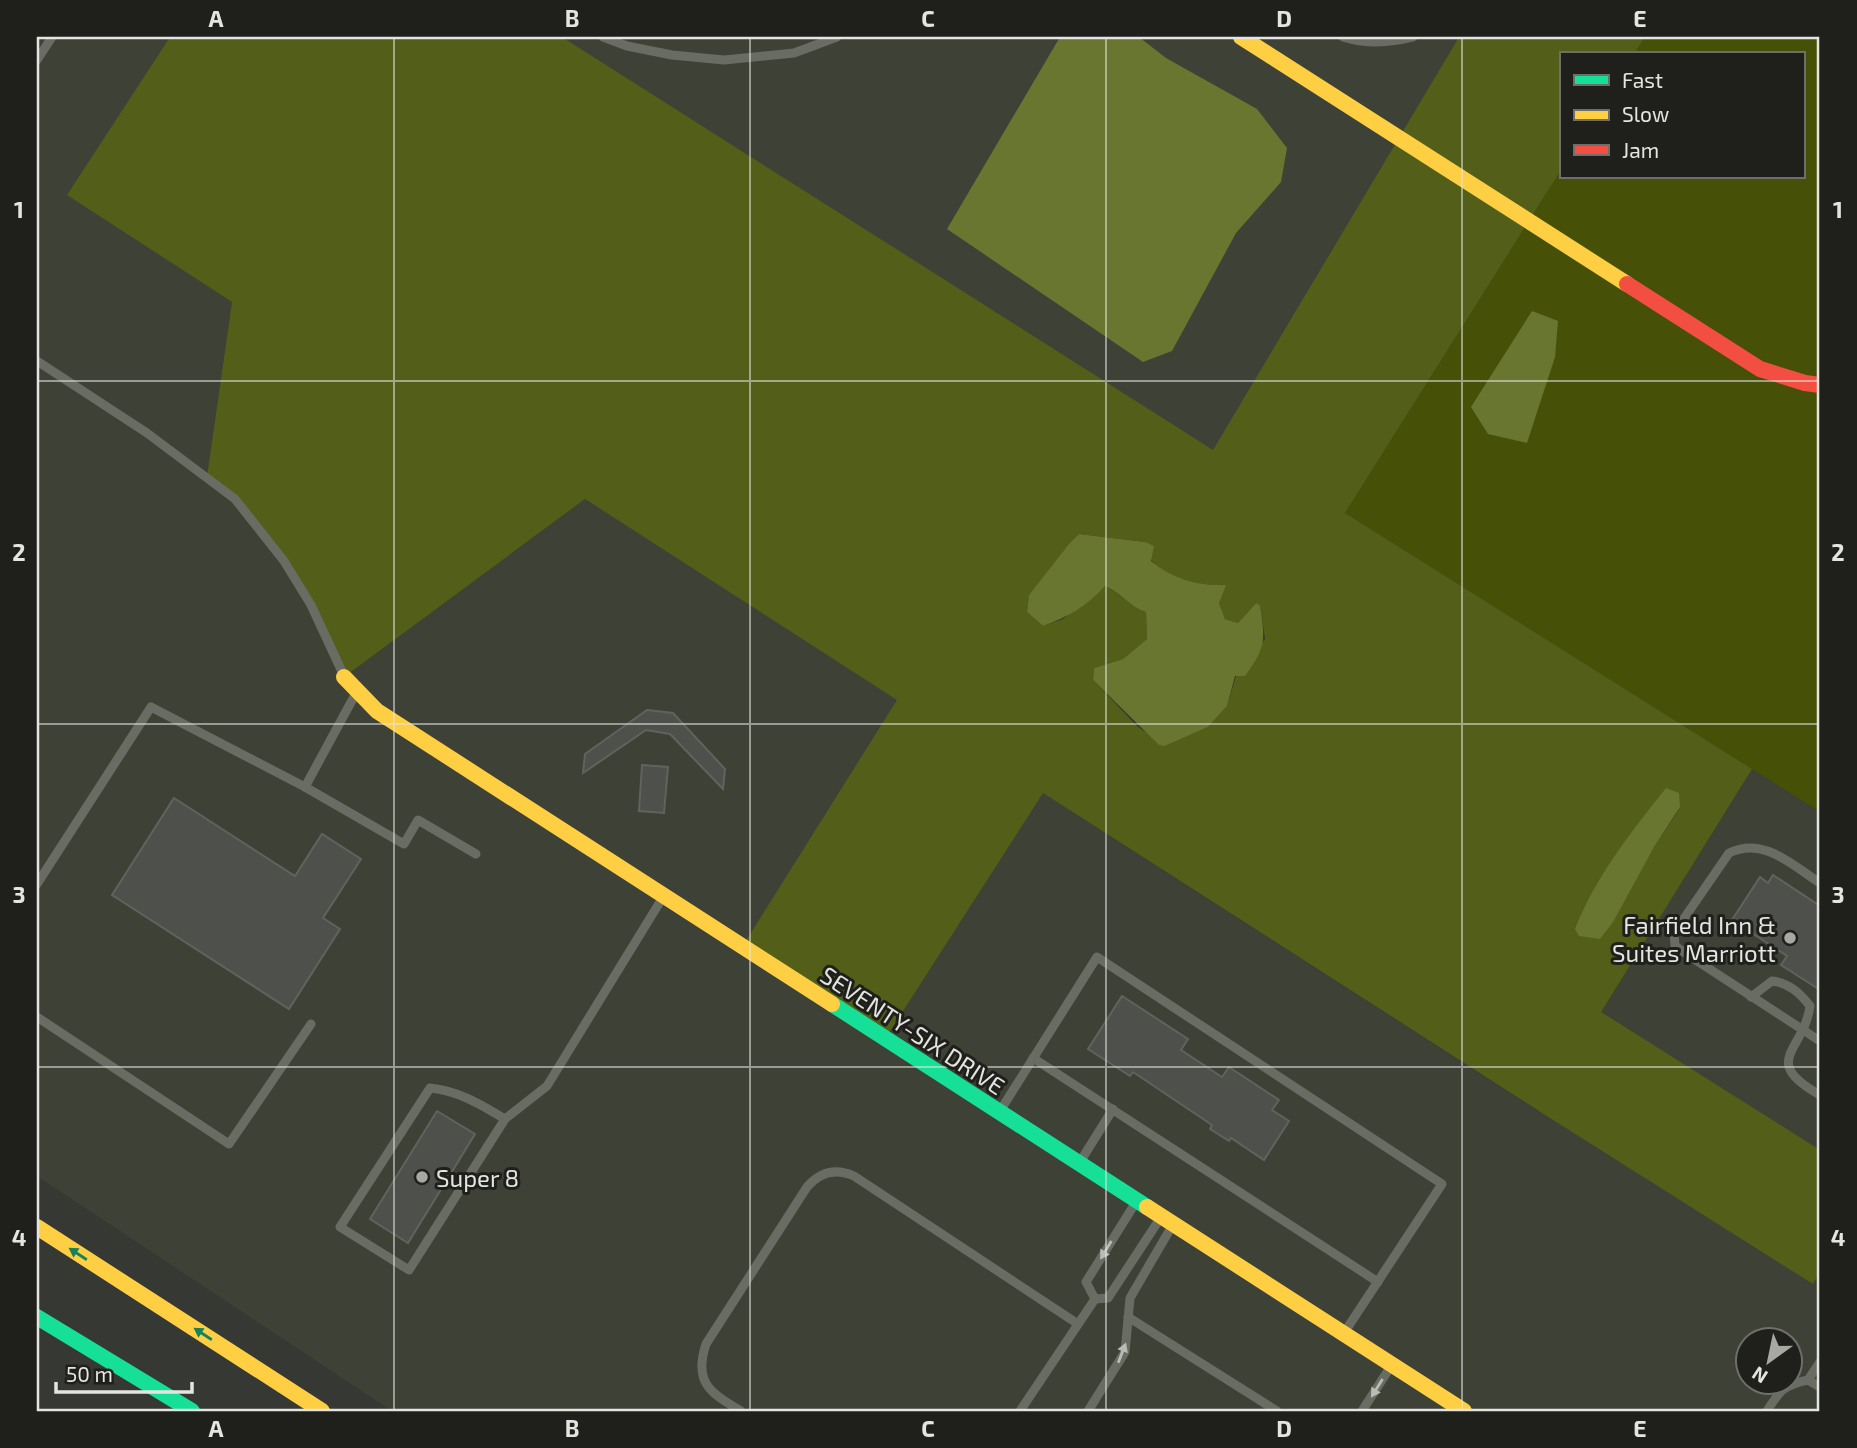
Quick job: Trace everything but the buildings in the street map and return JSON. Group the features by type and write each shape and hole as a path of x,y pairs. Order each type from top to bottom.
{"main road":[{"path":"1241,37 1760,369 1820,385"},
{"name":"SEVENTY-SIX DRIVE","path":"344,677 377,711 1464,1411"},
{"path":"37,1227 322,1411"},
{"path":"37,1317 192,1411"}],"lane":[{"path":"37,60 52,37"},
{"path":"604,37 627,46 672,55 724,60 794,53 837,37"},
{"path":"1343,37 1356,41 1397,41 1413,37"},
{"path":"37,361 147,433 235,499 284,561 312,605 344,677"},
{"path":"305,787 357,691"},
{"path":"37,884 151,707 305,787 404,844 418,820 476,854"},
{"path":"1820,883 1765,848 1742,846 1729,853 1674,933 1675,946 1820,1041"},
{"path":"505,1119 466,1095 430,1088 340,1227 409,1270 505,1119 547,1086 663,897"},
{"path":"999,1112 1097,957 1442,1184 1343,1335"},
{"path":"1751,997 1772,981 1783,982 1802,995 1810,1006 1808,1017 1788,1058 1790,1074 1803,1086 1820,1095"},
{"path":"37,1017 229,1144 311,1024"},
{"path":"1033,1058 1378,1282"},
{"path":"1079,1164 1113,1109"},
{"path":"741,1411 716,1396 705,1383 701,1363 706,1344 807,1187 814,1180 832,1172 843,1171 854,1176 1078,1324"},
{"path":"1095,1299 1086,1282 1136,1200"},
{"path":"1095,1299 1108,1298 1167,1220"},
{"path":"1088,1411 1125,1352 1130,1298 1167,1220"},
{"path":"1020,1411 1095,1299"},
{"path":"1128,1317 1277,1411"},
{"path":"1808,1380 1820,1362"},
{"path":"1362,1411 1392,1365"},
{"path":"1767,1411 1779,1392 1789,1384 1808,1380 1820,1387"}],"shaded area":[{"path":"37,37 170,37 68,195 232,302 207,476 235,499 284,561 344,677 585,499 1538,1111 1752,769 1820,812 1820,1411 392,1411 37,1176"},
{"path":"170,37 562,37 1213,450 1459,37 1645,37 1635,52 1560,52 1560,172 1345,513 1752,769 1601,1012 1820,1150 1820,1272 1813,1284 1043,793 885,1039 742,947 897,700 585,499 344,677 311,605 258,527 207,476 232,302 67,195","holes":["1079,534 1145,542 1153,562 1168,574 1196,583 1225,585 1219,603 1225,619 1238,623 1256,603 1260,605 1265,639 1236,676 1227,706 1208,727 1165,746 1137,726 1093,680 1094,668 1123,659 1147,639 1146,612 1105,586 1063,619 1043,626 1027,612 1029,595","1680,808 1654,847 1584,907"]},
{"path":"562,37 1459,37 1213,451"},
{"path":"1060,37 1139,37 1166,58 1257,109 1287,148 1281,182 1236,233 1172,351 1143,362 947,229"},
{"path":"1645,37 1820,37 1820,812 1345,513 1560,172 1560,178 1804,178 1804,52 1635,52"},
{"path":"1532,311 1558,321 1555,357 1527,443 1488,434 1471,407"},
{"path":"1079,534 1145,542 1154,546 1151,561 1177,577 1195,583 1226,585 1219,603 1225,619 1238,623 1256,603 1260,605 1263,635 1261,650 1245,676 1235,676 1227,706 1208,727 1165,746 1159,745 1093,680 1094,668 1123,659 1147,639 1146,612 1111,589 1105,586 1077,610 1043,626 1027,612 1029,595"},
{"path":"1666,788 1679,793 1680,807 1654,847 1613,922 1600,939 1579,936 1575,929 1593,891 1627,838"}],"traffic: fast":[{"path":"832,1004 1147,1207"},
{"path":"37,1317 192,1411"}],"traffic: slow":[{"path":"1241,37 1627,284"},
{"path":"344,677 377,711 832,1004"},
{"path":"1147,1207 1464,1411"},
{"path":"37,1227 322,1411"}],"traffic: jam":[{"path":"1627,284 1760,369 1820,385"}],"place":[{"name":"Fairfield Inn & Suites Marriott","path":"1790,938"},
{"name":"Super 8","path":"422,1177"}]}
